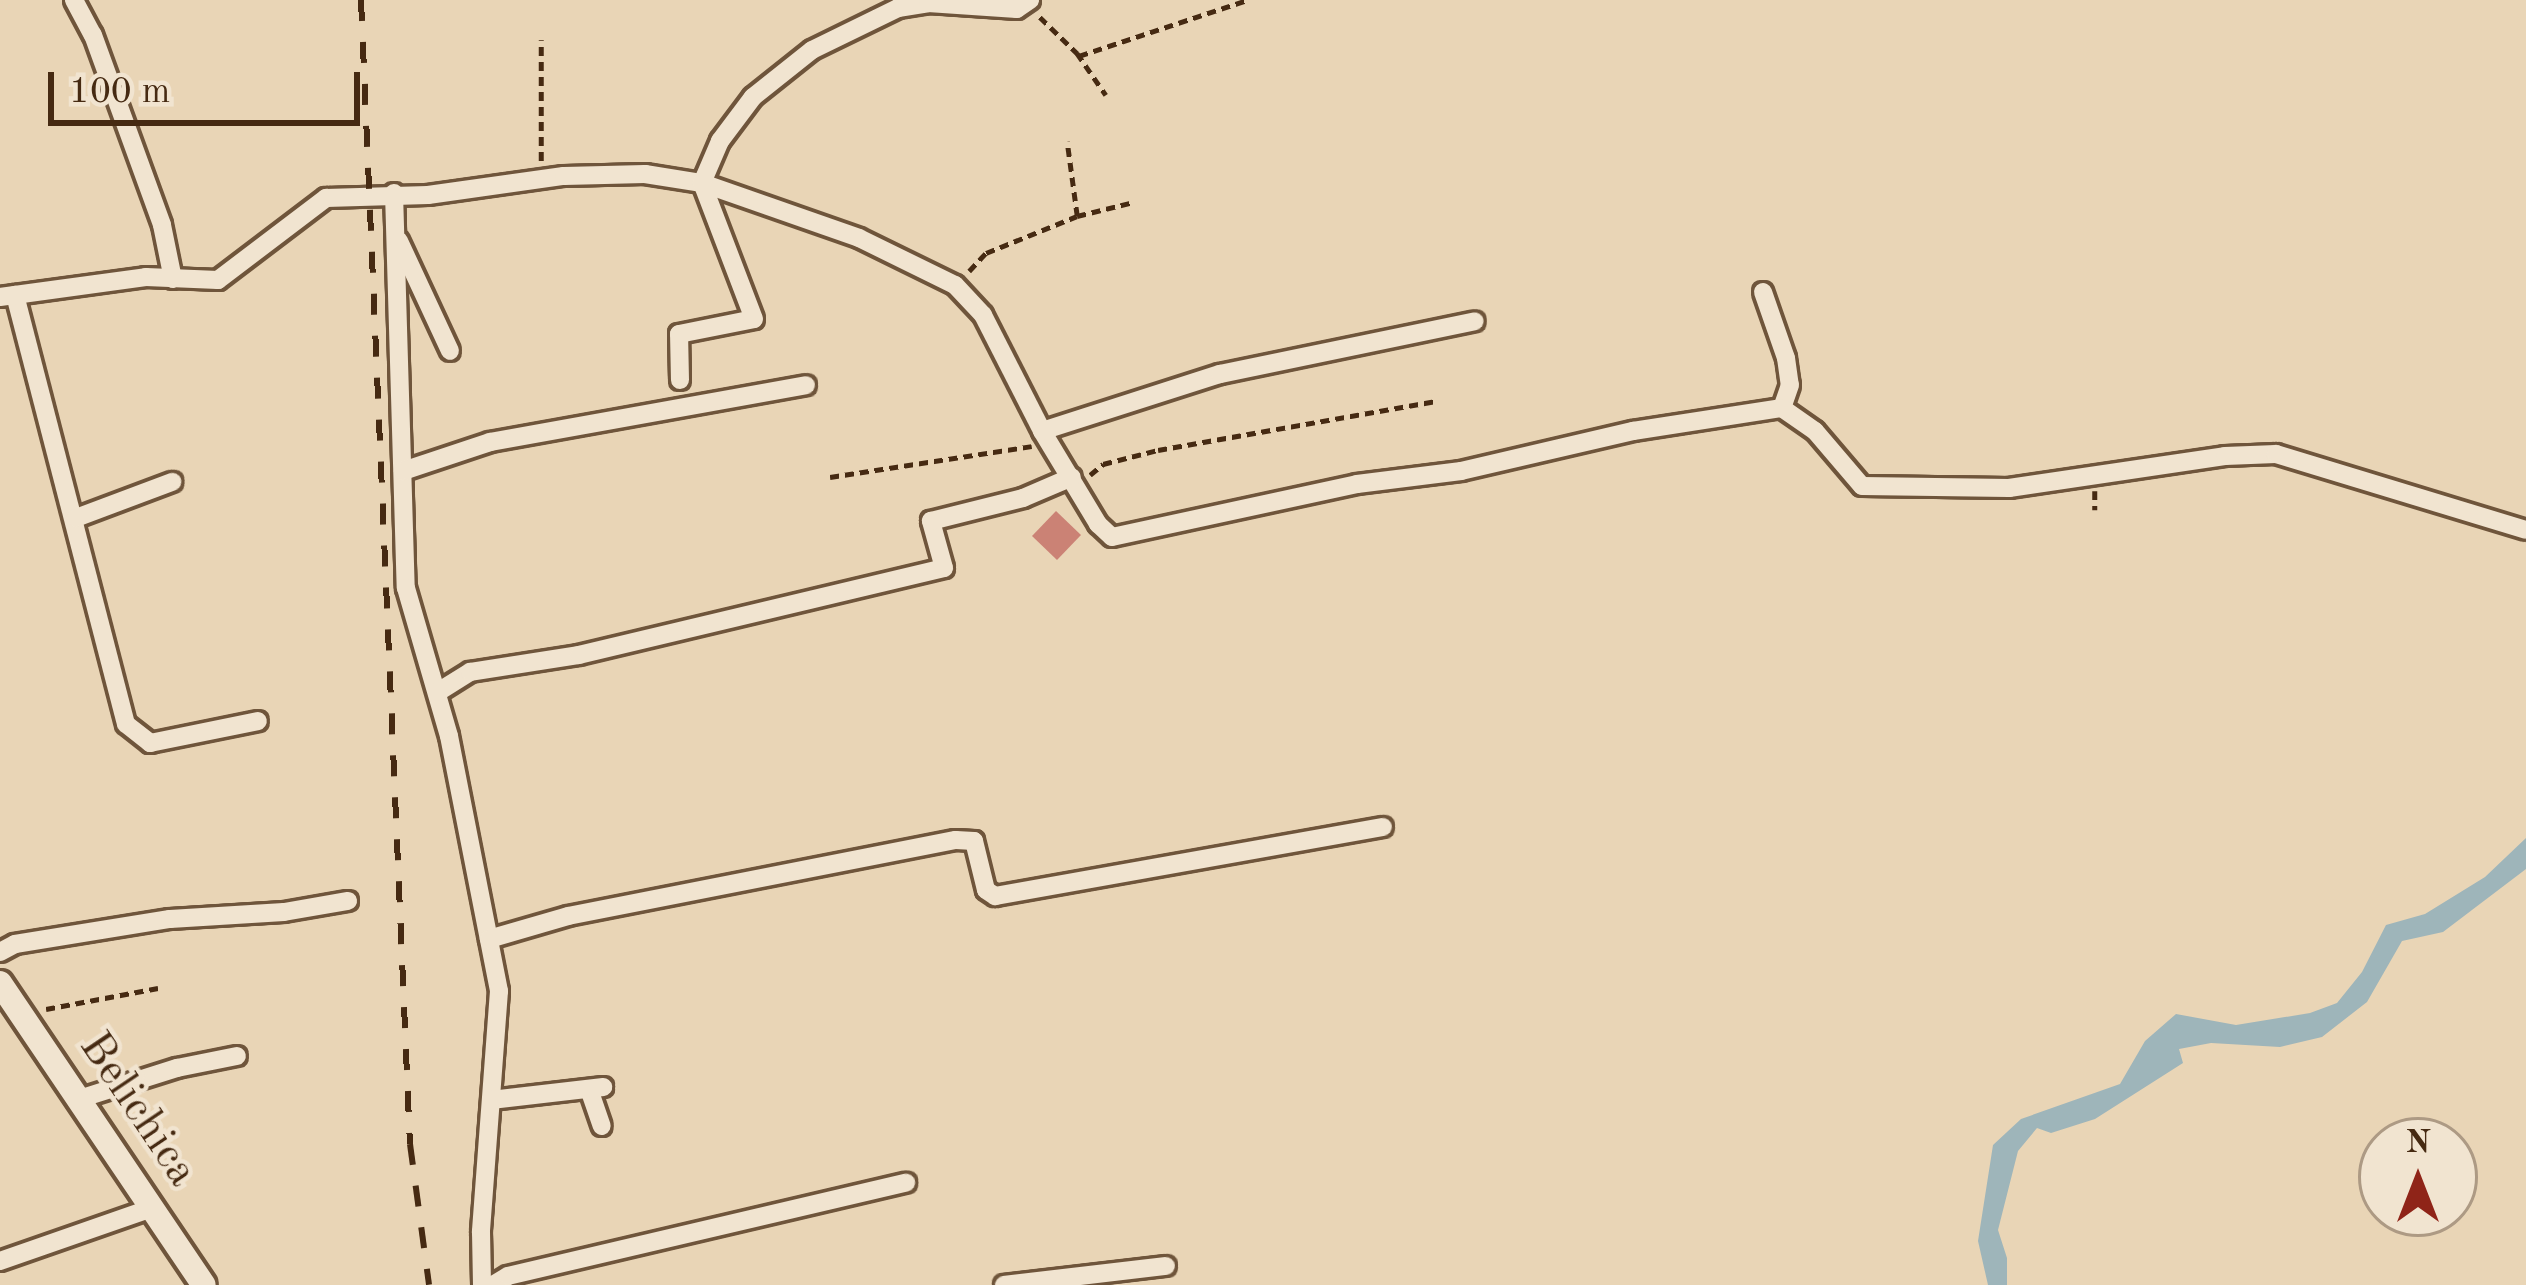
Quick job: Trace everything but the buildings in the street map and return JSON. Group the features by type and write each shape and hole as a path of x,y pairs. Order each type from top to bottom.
{"main road":[{"name":"Belichica","path":"0,983 204,1285"}],"street":[{"path":"74,0 93,35 162,225 173,279"},
{"path":"680,380 679,334 754,320 702,183 720,141 753,98 812,50 858,23 928,2 1017,9 1028,2"},
{"path":"258,722 171,741 150,743 136,736 119,704 76,518 7,296 146,278 218,280 326,197 428,195 541,179 645,174 702,183 859,238 955,285 1000,344 1046,437 1098,524 1112,537 1358,484 1461,471 1633,431 1782,408 1815,431 1862,486 2008,488 2225,456 2276,454 2526,530"},
{"path":"394,193 409,610 438,692 500,1010 482,1285"},
{"path":"394,233 450,351"},
{"path":"1763,292 1786,358 1790,385 1782,408"},
{"path":"1046,437 1220,374 1475,321"},
{"path":"403,471 490,442 806,385"},
{"path":"76,518 172,482"},
{"path":"438,692 470,672 579,656 944,568 931,521 1074,482"},
{"path":"489,939 568,916 956,840 974,841 986,890 995,896 1383,827"},
{"path":"0,952 15,944 170,919 284,912 348,901"},
{"path":"79,1099 237,1056"},
{"path":"491,1100 596,1088 602,1126"},
{"path":"493,1285 508,1276 906,1183"},
{"path":"0,1261 152,1208"},
{"path":"1004,1285 1166,1266"}],"path":[{"path":"1079,56 1247,0"},
{"path":"1028,2 1079,56 1106,95"},
{"path":"541,40 541,179"},
{"path":"1067,142 1077,216"},
{"path":"955,285 986,254 1077,216 1133,202"},
{"path":"1074,482 1103,464 1159,451 1435,401"},
{"path":"830,477 1046,437"},
{"path":"26,1021 55,1004 158,988"}],"water":[{"path":"2526,838 2526,869 2443,932 2402,941 2367,1002 2322,1037 2280,1047 2211,1043 2179,1049 2183,1063 2095,1119 2051,1133 2037,1128 2018,1151 1998,1230 2007,1258 2007,1285 1988,1285 1978,1241 1993,1145 2021,1119 2120,1084 2145,1041 2176,1014 2236,1025 2310,1013 2337,1003 2362,972 2386,925 2425,914 2485,877"}],"railway":[{"path":"361,0 410,1144 429,1285"}]}
